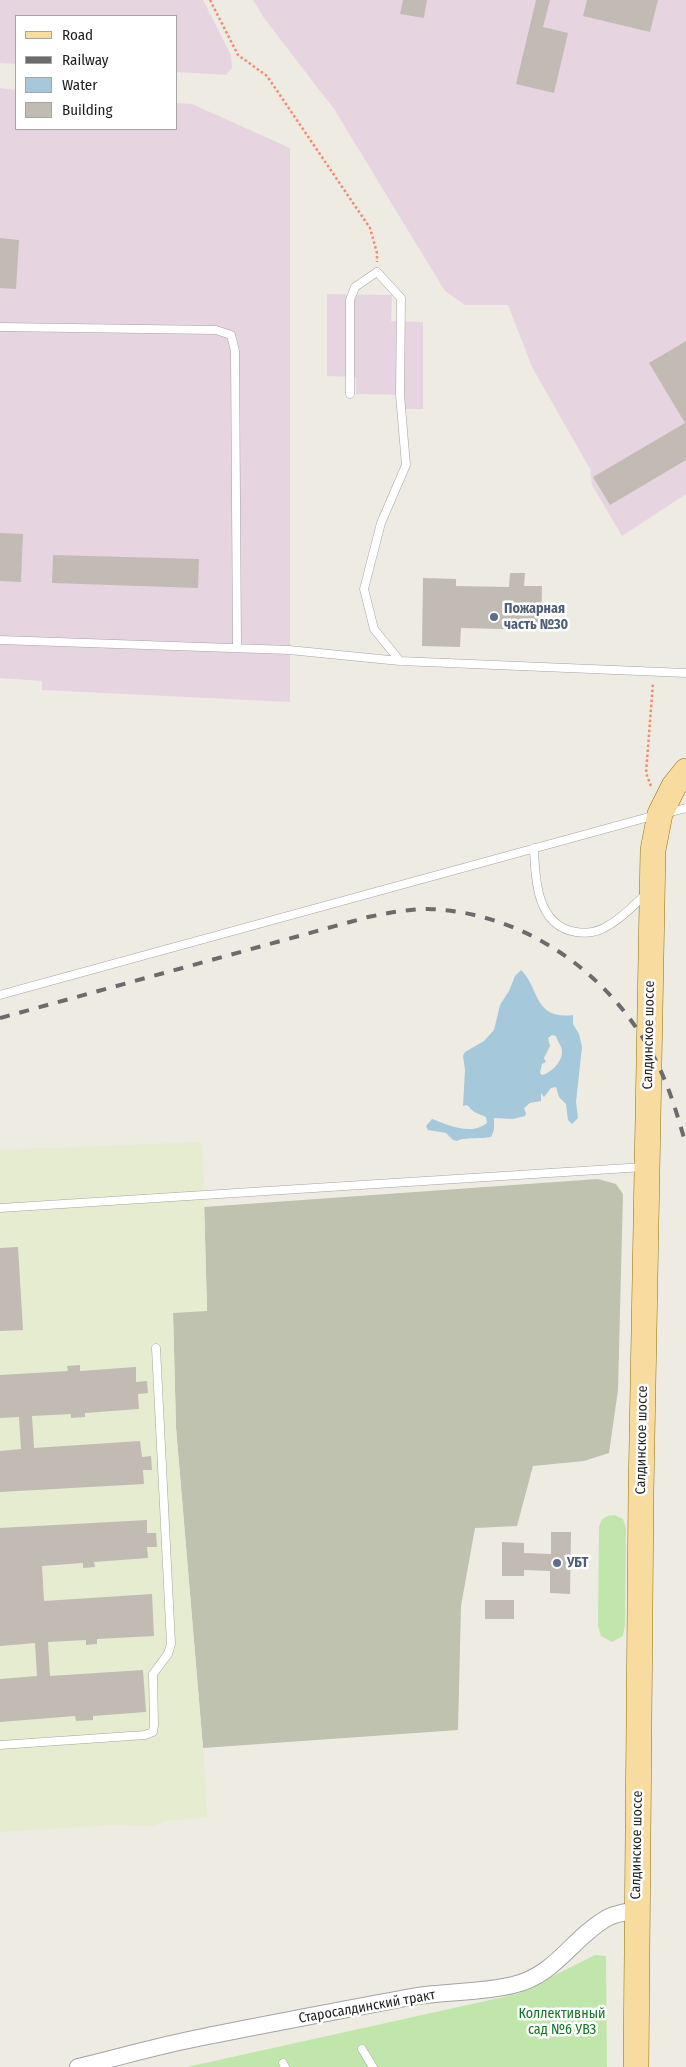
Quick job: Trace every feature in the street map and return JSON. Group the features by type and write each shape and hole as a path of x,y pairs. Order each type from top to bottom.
{"main road":[{"name":"Салдинское шоссе","path":"636,2067 636,1911 646,1166 652,889 654,850 660,814 674,786 686,771"}],"street":[{"name":"Старосалдинский тракт","path":"78,2067 201,2037 427,1994 513,1985 547,1970 593,1928 608,1918 621,1912 636,1911"}],"lane":[{"path":"350,394 350,300 355,287 377,272 401,298 400,395 406,465 381,524 364,589 374,629 400,661"},
{"path":"0,327 216,330 231,336 235,351 237,648"},
{"path":"0,640 289,650 400,661 686,673"},
{"path":"0,995 686,808"},
{"path":"534,848 536,878 544,909 549,917 568,931 590,933 609,926 652,889"},
{"path":"0,1208 646,1166"},
{"path":"0,1745 145,1735 153,1732 153,1674 168,1654 171,1644 156,1348"},
{"path":"362,2049 373,2067"}],"path":[{"path":"210,0 238,55 267,76 370,228 377,253 377,272"},
{"path":"654,671 646,773 660,814"}],"shaded area":[{"path":"0,0 203,0 231,55 232,68 226,75 178,72 178,15 15,15 15,64 0,63"},
{"path":"253,0 686,0 686,494 622,536 592,485 590,469 532,367 508,305 465,305 445,291 334,109 264,18"},
{"path":"0,88 15,90 15,130 178,130 178,103 192,104 290,148 290,702 42,690 42,681 0,678"},
{"path":"327,294 392,295 391,321 423,322 423,409 405,409 405,395 356,394 356,377 327,376"},
{"path":"201,1142 207,1311 173,1313 176,1428 204,1760 207,1817 166,1821 152,1826 113,1825 0,1832 0,1150"},
{"path":"598,1179 616,1184 623,1194 618,1390 609,1453 584,1461 533,1466 517,1526 475,1528 461,1606 458,1730 203,1748 176,1428 173,1312 207,1310 204,1207"}],"green space":[{"path":"615,1515 623,1519 626,1528 625,1625 623,1636 612,1642 601,1636 598,1626 599,1527 604,1518"},
{"name":"Коллективный сад №6 УВЗ","path":"595,1955 606,1956 607,2067 187,2067 517,1994"}],"water":[{"path":"521,970 527,977 539,1001 551,1013 573,1015 573,1024 579,1034 582,1047 576,1102 578,1118 572,1124 568,1120 566,1104 559,1097 556,1087 551,1088 544,1097 541,1093 541,1101 530,1103 524,1108 525,1116 513,1119 494,1118 494,1130 491,1137 457,1141 453,1140 446,1133 428,1130 426,1126 432,1119 467,1129 481,1127 487,1123 486,1117 474,1112 467,1105 463,1106 465,1070 463,1056 465,1052 484,1041 494,1030 500,1005 509,991 515,976","holes":["552,1035 556,1036 562,1049 561,1059 553,1069 542,1075 540,1073 542,1064 546,1062 544,1058 550,1046 548,1038"]}],"building":[{"path":"403,0 427,0 424,18 400,14"},
{"path":"536,0 550,0 543,27 568,33 554,93 516,84"},
{"path":"587,0 658,0 650,32 583,16"},
{"path":"0,238 19,240 16,289 0,288"},
{"path":"686,341 686,460 610,505 593,477 685,423 649,363"},
{"path":"0,533 23,534 21,582 0,581"},
{"path":"53,555 199,559 198,588 52,583"},
{"path":"510,573 525,573 524,586 542,586 541,630 461,628 460,647 422,646 423,578 456,579 456,586 509,587"},
{"path":"18,1247 23,1330 0,1331 0,1248"},
{"path":"80,1365 80,1371 136,1367 136,1382 147,1381 148,1393 138,1394 139,1409 85,1413 85,1417 71,1418 71,1414 32,1416 34,1448 140,1441 142,1457 151,1456 152,1470 143,1470 144,1484 0,1492 0,1451 21,1449 19,1417 0,1418 0,1375 68,1371 67,1366"},
{"path":"147,1520 147,1533 156,1533 157,1547 147,1547 148,1558 94,1562 95,1567 83,1568 83,1563 42,1566 44,1601 152,1594 154,1636 97,1639 97,1644 86,1645 86,1640 48,1642 50,1676 143,1670 146,1712 93,1716 93,1720 76,1721 75,1716 0,1722 0,1679 37,1676 35,1643 0,1646 0,1528"},
{"path":"551,1532 571,1532 570,1594 550,1593 550,1571 524,1570 524,1576 502,1576 502,1542 524,1543 524,1553 551,1554"},
{"path":"485,1600 514,1600 514,1619 485,1619"}],"railway":[{"path":"0,1018 368,917 420,909 464,913 499,922 532,936 563,954 591,977 617,1003 639,1032 662,1073 686,1145"}],"place":[{"name":"Пожарная часть №30","path":"494,617"},
{"name":"УБТ","path":"557,1563"}]}
